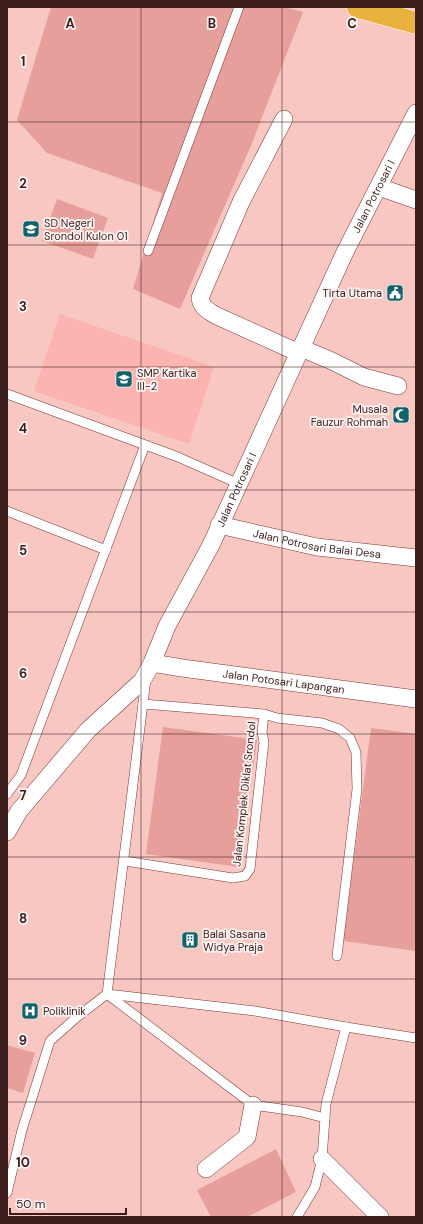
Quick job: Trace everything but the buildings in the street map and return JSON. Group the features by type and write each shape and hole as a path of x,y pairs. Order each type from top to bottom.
{"highway":[{"path":"358,7 416,23"}],"street":[{"name":"Jalan Potrosari I","path":"7,832 19,811 88,730 142,681 167,626 211,545 345,252 416,113"},
{"path":"284,119 241,202 200,298 201,304 215,314 300,351 332,361 364,378 398,386"},
{"path":"379,187 416,200"},
{"name":"Jalan Potrosari Balai Desa","path":"220,525 317,547 416,558"},
{"name":"Jalan Potosari Lapangan","path":"149,667 182,668 416,699"},
{"path":"206,1168 247,1137 253,1105"},
{"path":"322,1159 380,1217"}],"lane":[{"path":"148,251 239,7"},
{"path":"7,394 178,457 239,484"},
{"path":"7,794 21,775 146,445"},
{"path":"7,511 106,550"},
{"path":"107,994 143,704 149,667"},
{"name":"Jalan Komplek Diklat Srondol","path":"124,861 233,878 245,876 250,869 264,742 262,732 264,714 143,704"},
{"path":"264,714 277,718 322,723 339,729 350,738 356,752 357,788 337,956"},
{"path":"107,994 253,1105 302,1112 325,1118"},
{"path":"7,1193 22,1130 50,1041 76,1017 107,994 255,1011 416,1038"},
{"path":"296,1217 315,1187 322,1159 326,1104 346,1027"}],"shaded area":[{"path":"51,7 284,7 303,12 252,143 180,309 133,289 162,193 47,153 17,120"},
{"path":"57,199 108,218 93,259 42,241"},
{"name":"SMP Kartika III-2","path":"60,314 214,367 189,444 34,391"},
{"path":"163,727 257,740 239,867 146,854"},
{"path":"371,728 416,734 416,951 343,941"},
{"path":"7,1045 35,1053 23,1093 7,1088"},
{"path":"276,1149 296,1192 247,1217 211,1217 197,1190"}],"place":[{"name":"SD Negeri Srondol Kulon 01","path":"31,229"},
{"name":"Tirta Utama","path":"395,293"},
{"name":"SMP Kartika III-2","path":"124,379"},
{"name":"Musala Fauzur Rohmah","path":"401,415"},
{"name":"Balai Sasana Widya Praja","path":"190,940"},
{"name":"Poliklinik","path":"30,1011"}]}
